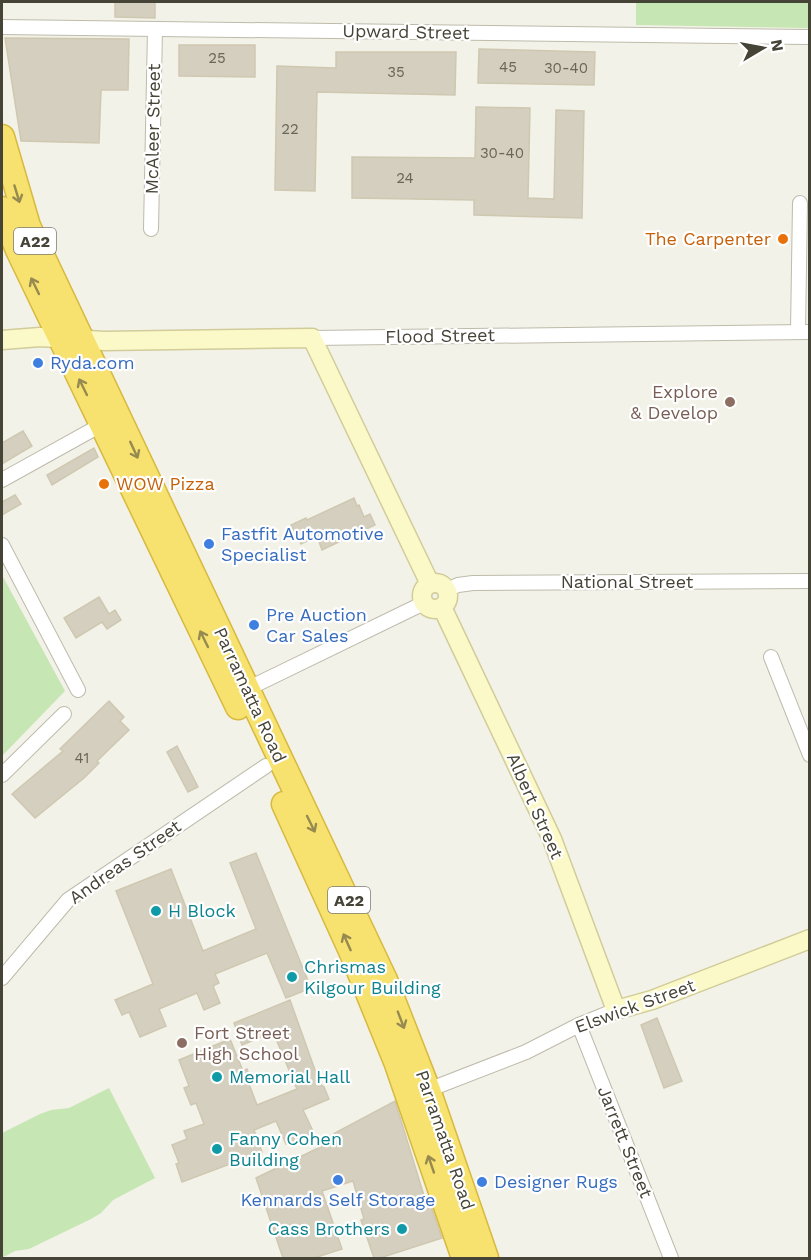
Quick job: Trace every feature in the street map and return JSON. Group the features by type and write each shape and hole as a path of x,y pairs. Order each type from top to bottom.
{"highway":[{"name":"Parramatta Road","path":"2,137 28,226 101,425 266,766 351,951 397,1064 464,1258"},
{"name":"Parramatta Road","path":"2,209 18,250 71,339 247,689 385,980 428,1090 486,1258"}],"street":[{"name":"Upward Street","path":"2,27 810,37"},
{"name":"McAleer Street","path":"151,229 155,29"},
{"path":"800,203 804,230 804,332"},
{"name":"Flood Street","path":"2,339 804,332"},
{"name":"Albert Street","path":"312,338 552,839 616,1010"},
{"path":"2,480 101,425"},
{"path":"2,545 78,690"},
{"name":"National Street","path":"247,689 458,585 473,583 810,581"},
{"path":"771,657 810,755"},
{"path":"2,775 64,714"},
{"name":"Andreas Street","path":"2,978 68,900 266,766"},
{"name":"Elswick Street","path":"428,1090 526,1052 579,1025 616,1010 652,1000 810,939"},
{"name":"Jarrett Street","path":"579,1025 671,1258"}],"green space":[{"path":"636,2 809,2 809,28 636,25"},
{"path":"2,575 65,691 2,756"},
{"path":"109,1088 155,1178 113,1200 101,1213 91,1219 29,1249 15,1251 2,1258 2,1133 40,1114 69,1108"}],"building":[{"path":"115,2 155,2 155,18 115,17"},
{"path":"5,38 129,39 128,90 101,90 99,143 21,141"},
{"path":"179,45 255,45 255,77 179,76"},
{"path":"479,49 595,52 594,85 478,83"},
{"path":"336,52 456,52 455,95 317,92 315,191 275,190 277,66 336,68"},
{"path":"476,107 530,108 528,198 554,199 556,110 584,111 582,218 474,215 474,200 352,198 352,157 475,158"},
{"path":"23,431 32,446 2,464 2,443"},
{"path":"94,448 98,457 52,485 47,475"},
{"path":"15,495 21,504 2,515 2,502"},
{"path":"354,498 364,517 370,514 375,525 322,550 317,536 301,544 291,525"},
{"path":"99,597 109,614 115,610 121,620 107,629 102,622 76,638 64,618"},
{"path":"109,701 124,717 120,721 129,730 97,761 99,763 84,778 35,818 12,794 63,751 60,749"},
{"path":"177,746 198,787 188,792 167,752"},
{"path":"256,853 311,988 286,998 267,953 215,974 219,983 213,986 220,1003 204,1010 197,993 159,1009 166,1026 140,1037 129,1012 122,1015 115,1000 153,984 116,891 171,869 203,951 256,929 230,863"},
{"path":"290,1000 320,1084 324,1087 329,1099 303,1110 314,1133 286,1144 276,1121 254,1130 262,1152 182,1182 176,1164 179,1163 172,1145 187,1139 184,1131 204,1124 196,1103 191,1105 184,1088 189,1086 179,1060 230,1039 243,1071 247,1069 252,1083 249,1084 257,1105 297,1089 273,1032 242,1045 234,1023"},
{"path":"657,1018 682,1081 664,1088 641,1025"},
{"name":"Kennards Self Storage","path":"395,1101 425,1199 428,1198 442,1238 374,1258 361,1220 364,1219 353,1181 322,1191 342,1249 314,1258 283,1258 256,1178 333,1141 331,1135"}],"place":[{"name":"The Carpenter","path":"783,239"},
{"name":"Ryda.com","path":"38,363"},
{"name":"Explore & Develop","path":"730,402"},
{"name":"WOW Pizza","path":"104,484"},
{"name":"Fastfit Automotive Specialist","path":"209,544"},
{"name":"Pre Auction Car Sales","path":"254,625"},
{"name":"H Block","path":"156,911"},
{"name":"Chrismas Kilgour Building","path":"292,977"},
{"name":"Fort Street High School","path":"182,1043"},
{"name":"Memorial Hall","path":"217,1077"},
{"name":"Fanny Cohen Building","path":"217,1149"},
{"name":"Kennards Self Storage","path":"338,1180"},
{"name":"Designer Rugs","path":"482,1182"},
{"name":"Cass Brothers","path":"402,1229"}]}
